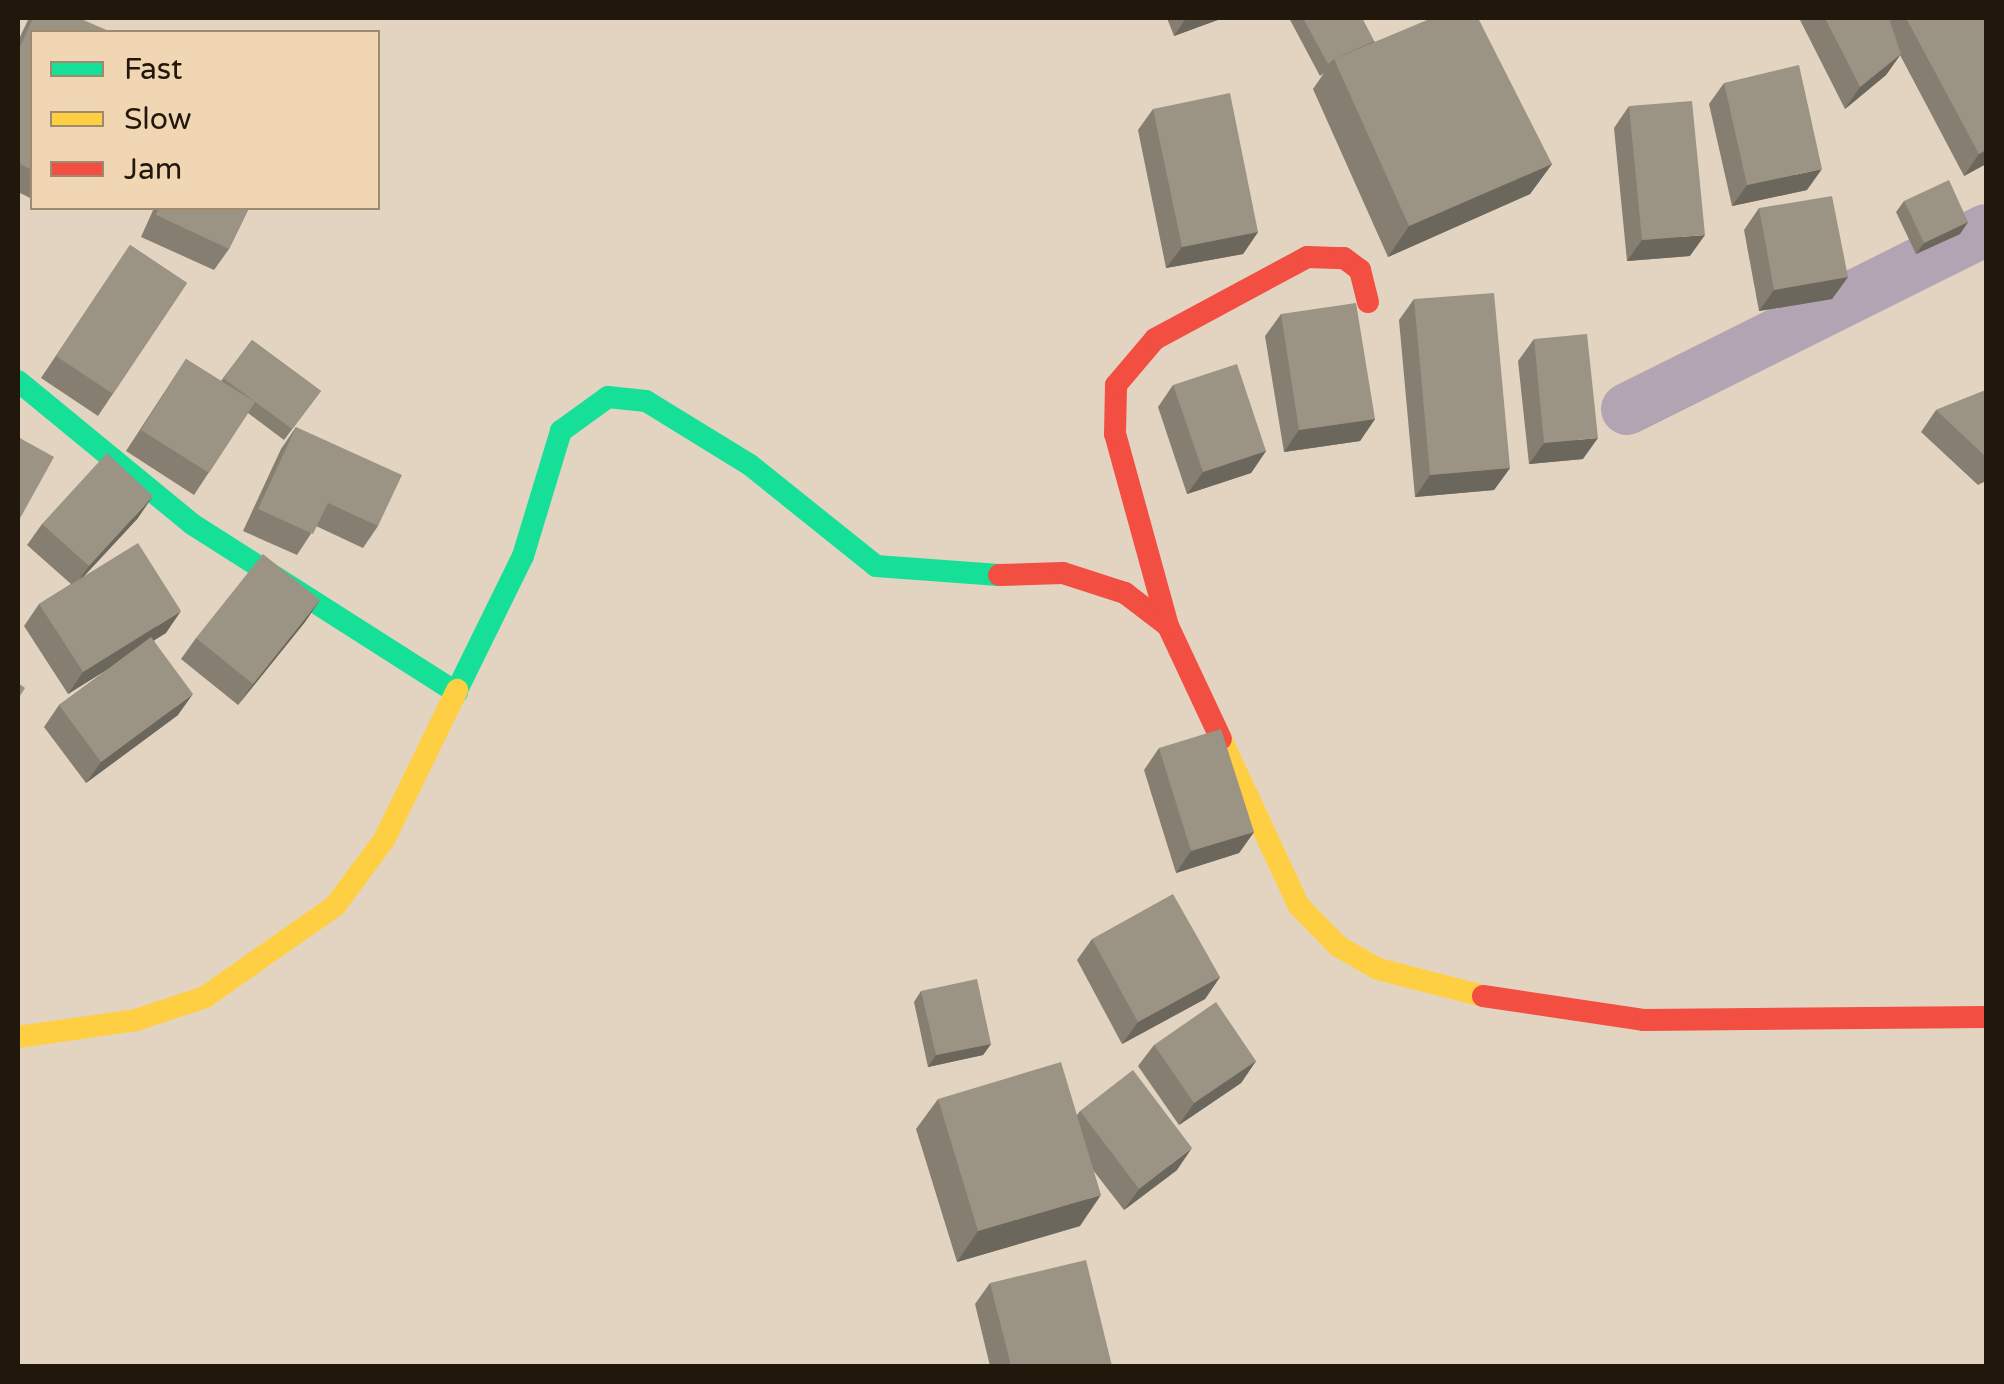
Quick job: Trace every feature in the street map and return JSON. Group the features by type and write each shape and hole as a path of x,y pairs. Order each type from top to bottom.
{"street":[{"path":"1627,409 1986,230"},
{"path":"1368,302 1360,270 1344,258 1307,258 1258,276 1124,367 1115,434 1168,626 1299,906 1338,946 1378,969 1448,990 1643,1020 1986,1016"},
{"path":"18,381 192,524 458,692"},
{"path":"18,1037 136,1020 205,997 335,906 384,840 523,556 562,431 608,397 646,400 750,465 876,566 936,576 1063,572 1126,593 1168,626"}],"building":[{"path":"33,18 79,18 106,30 30,30 30,169 18,163 18,51"},
{"path":"1303,18 1362,18 1374,41 1328,64"},
{"path":"1432,18 1478,18 1552,164 1409,226 1334,59"},
{"path":"1825,18 1889,18 1901,54 1860,87"},
{"path":"1906,18 1984,18 1986,150 1979,154"},
{"path":"1799,65 1822,169 1747,185 1724,83"},
{"path":"1230,93 1258,232 1182,247 1153,109"},
{"path":"1692,101 1705,235 1642,240 1629,106"},
{"path":"1949,180 1968,222 1924,243 1904,201"},
{"path":"1832,196 1848,277 1774,290 1759,208"},
{"path":"158,210 248,210 229,249 156,215"},
{"path":"130,245 187,283 113,394 56,356"},
{"path":"1494,293 1510,468 1430,475 1414,299"},
{"path":"1356,303 1375,419 1299,430 1281,314"},
{"path":"1587,334 1598,438 1544,443 1534,339"},
{"path":"252,340 321,391 292,429 223,378"},
{"path":"186,359 255,402 209,473 141,430"},
{"path":"1237,364 1266,451 1203,472 1173,385"},
{"path":"1986,390 1986,457 1936,410"},
{"path":"296,427 402,475 378,526 328,503 313,534 258,509"},
{"path":"18,437 54,457 18,522"},
{"path":"107,453 153,496 89,566 42,524"},
{"path":"138,543 181,611 83,672 39,604"},
{"path":"263,554 320,600 253,684 196,638"},
{"path":"151,637 193,694 101,762 59,705"},
{"path":"1221,729 1254,832 1191,851 1159,748"},
{"path":"1173,894 1220,977 1138,1022 1092,939"},
{"path":"977,979 991,1044 936,1055 921,991"},
{"path":"1216,1002 1256,1061 1194,1103 1154,1045"},
{"path":"1061,1062 1101,1195 978,1231 938,1099"},
{"path":"1133,1070 1192,1148 1139,1189 1080,1111"},
{"path":"1086,1260 1112,1366 1011,1366 990,1283"}],"traffic: fast":[{"path":"18,381 192,524 457,693"},
{"path":"457,690 523,556 561,431 608,397 646,401 750,465 876,566 999,575"}],"traffic: slow":[{"path":"18,1037 136,1020 205,997 335,906 384,840 457,690"},
{"path":"1221,739 1299,906 1338,946 1378,969 1483,996"}],"traffic: jam":[{"path":"1221,739 1168,626 1115,434 1116,385 1155,339 1307,257 1344,258 1360,270 1368,302"},
{"path":"999,575 1063,573 1125,593 1168,626"},
{"path":"1483,996 1643,1020 1986,1017"}]}
